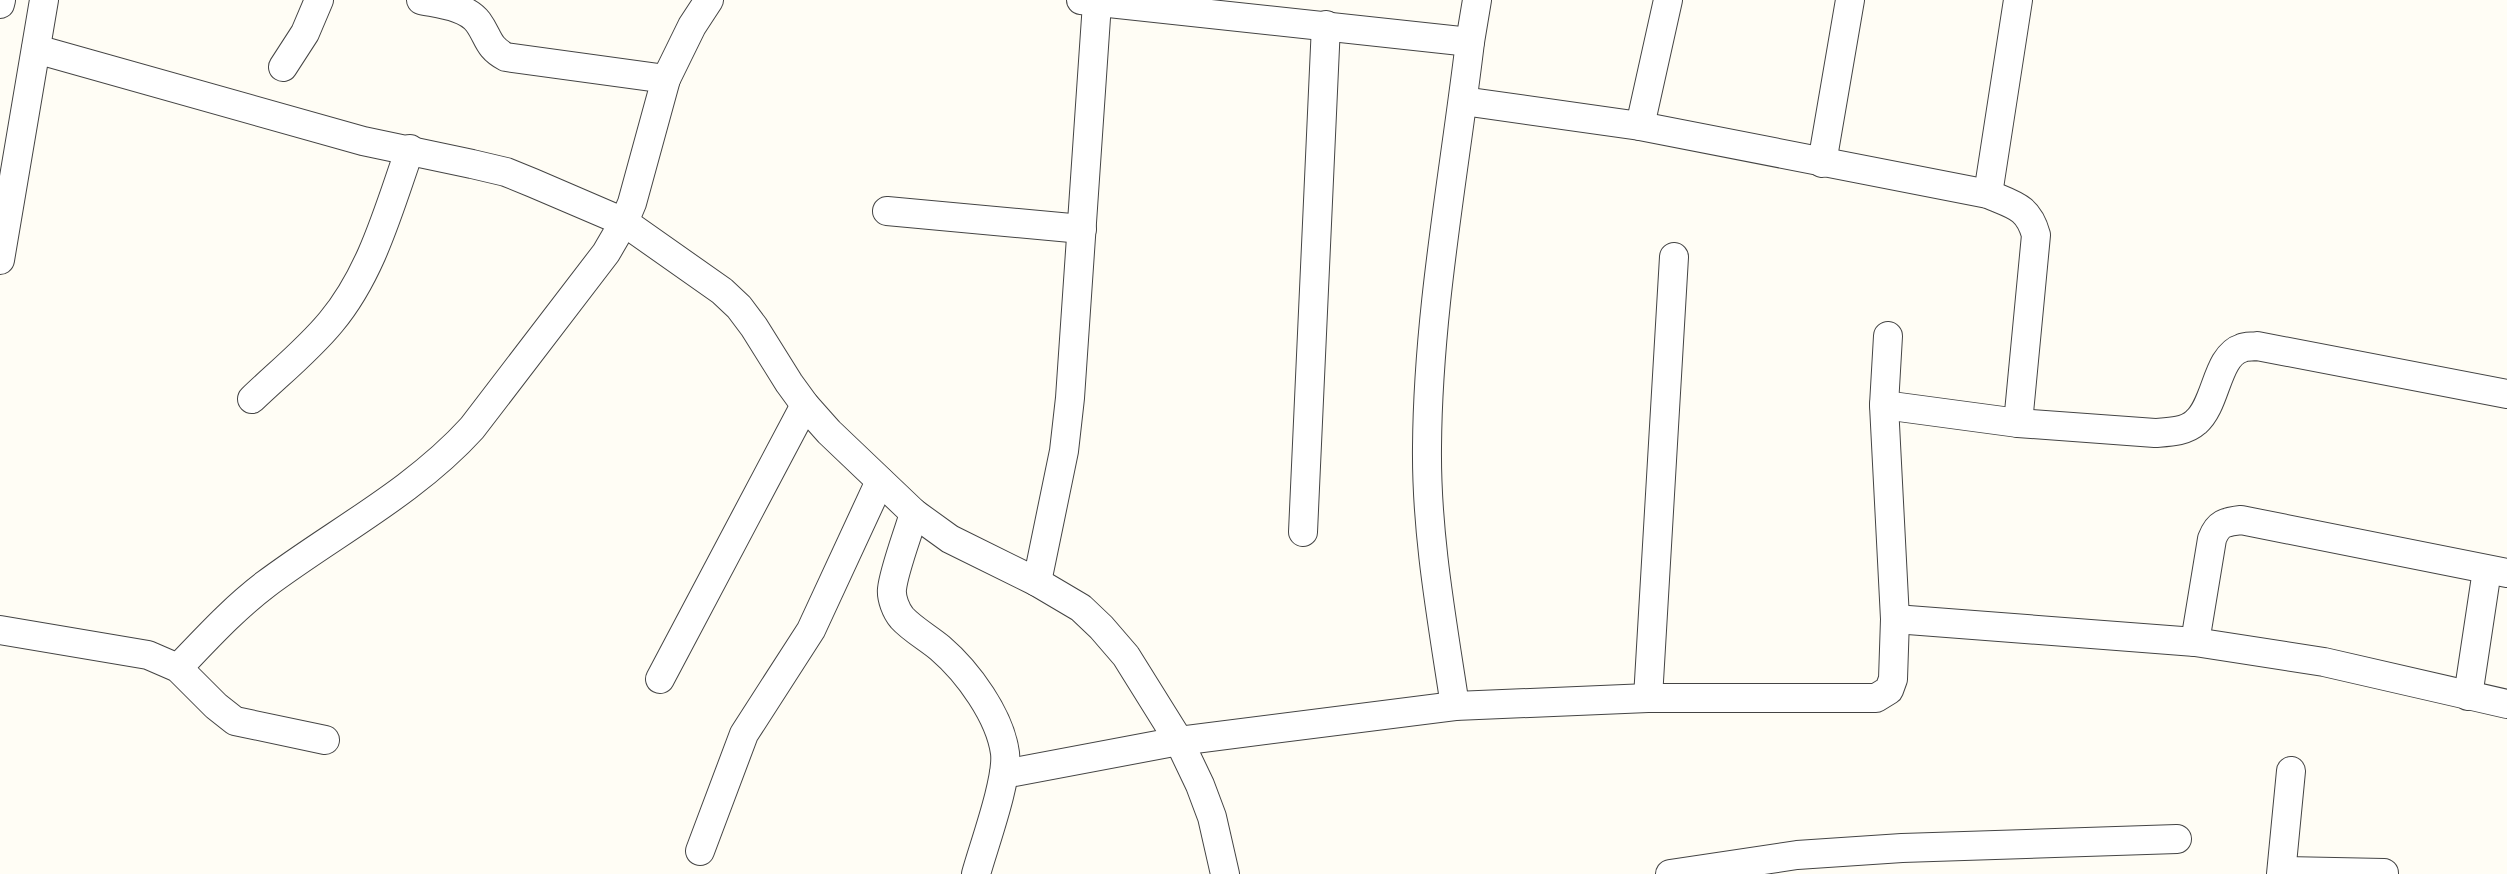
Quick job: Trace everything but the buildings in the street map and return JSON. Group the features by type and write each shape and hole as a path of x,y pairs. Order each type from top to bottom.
{"street":[{"path":"0,4 1,0"},
{"path":"0,260 5,194 36,49 44,0"},
{"path":"283,68 305,34 319,0"},
{"path":"421,0 460,9 472,16 480,12 487,42 497,53 506,57 661,96"},
{"path":"178,668 236,609 259,590 451,451 472,428 606,253 624,222 661,96 692,26 709,0"},
{"path":"1455,706 1430,532 1427,447 1433,322 1477,0"},
{"path":"1640,126 1668,0"},
{"path":"1822,163 1850,0"},
{"path":"1988,194 2018,0"},
{"path":"1037,582 1043,545 1064,451 1070,398 1082,230 1088,2 1326,25 1470,42"},
{"path":"1302,532 1326,25"},
{"path":"36,49 351,137 506,172 624,222 722,290 739,307 788,383 806,405 829,432 914,513 950,538 1037,582 1081,608 1101,627 1126,656 1179,741 1200,785 1212,817 1225,874"},
{"path":"1463,101 1640,126 1988,194 2019,207 2032,220 2036,235 2018,423"},
{"path":"252,399 332,322 366,267 377,243 410,149"},
{"path":"887,211 1082,230"},
{"path":"1648,698 1674,257"},
{"path":"1004,774 1179,741 1455,706 1648,698 1876,698 1888,690 1894,679 1895,619 1884,405 1888,336"},
{"path":"1884,405 2018,423 2156,433 2178,431 2196,423 2206,410 2228,358 2241,348 2257,346 2507,394"},
{"path":"660,679 806,405"},
{"path":"700,851 744,734 811,630 880,481"},
{"path":"914,513 892,590 894,604 902,617 942,650 958,667 994,716 1002,737 1005,755 1004,774 976,874"},
{"path":"2196,642 2212,539 2216,528 2225,522 2241,520 2497,571 2468,696"},
{"path":"1895,619 2196,642 2324,662 2507,704"},
{"path":"0,630 148,655 178,668 216,706 236,721 325,740"},
{"path":"2291,771 2282,872 2384,873"},
{"path":"1671,874 1797,855 1884,849 2177,839"}]}
